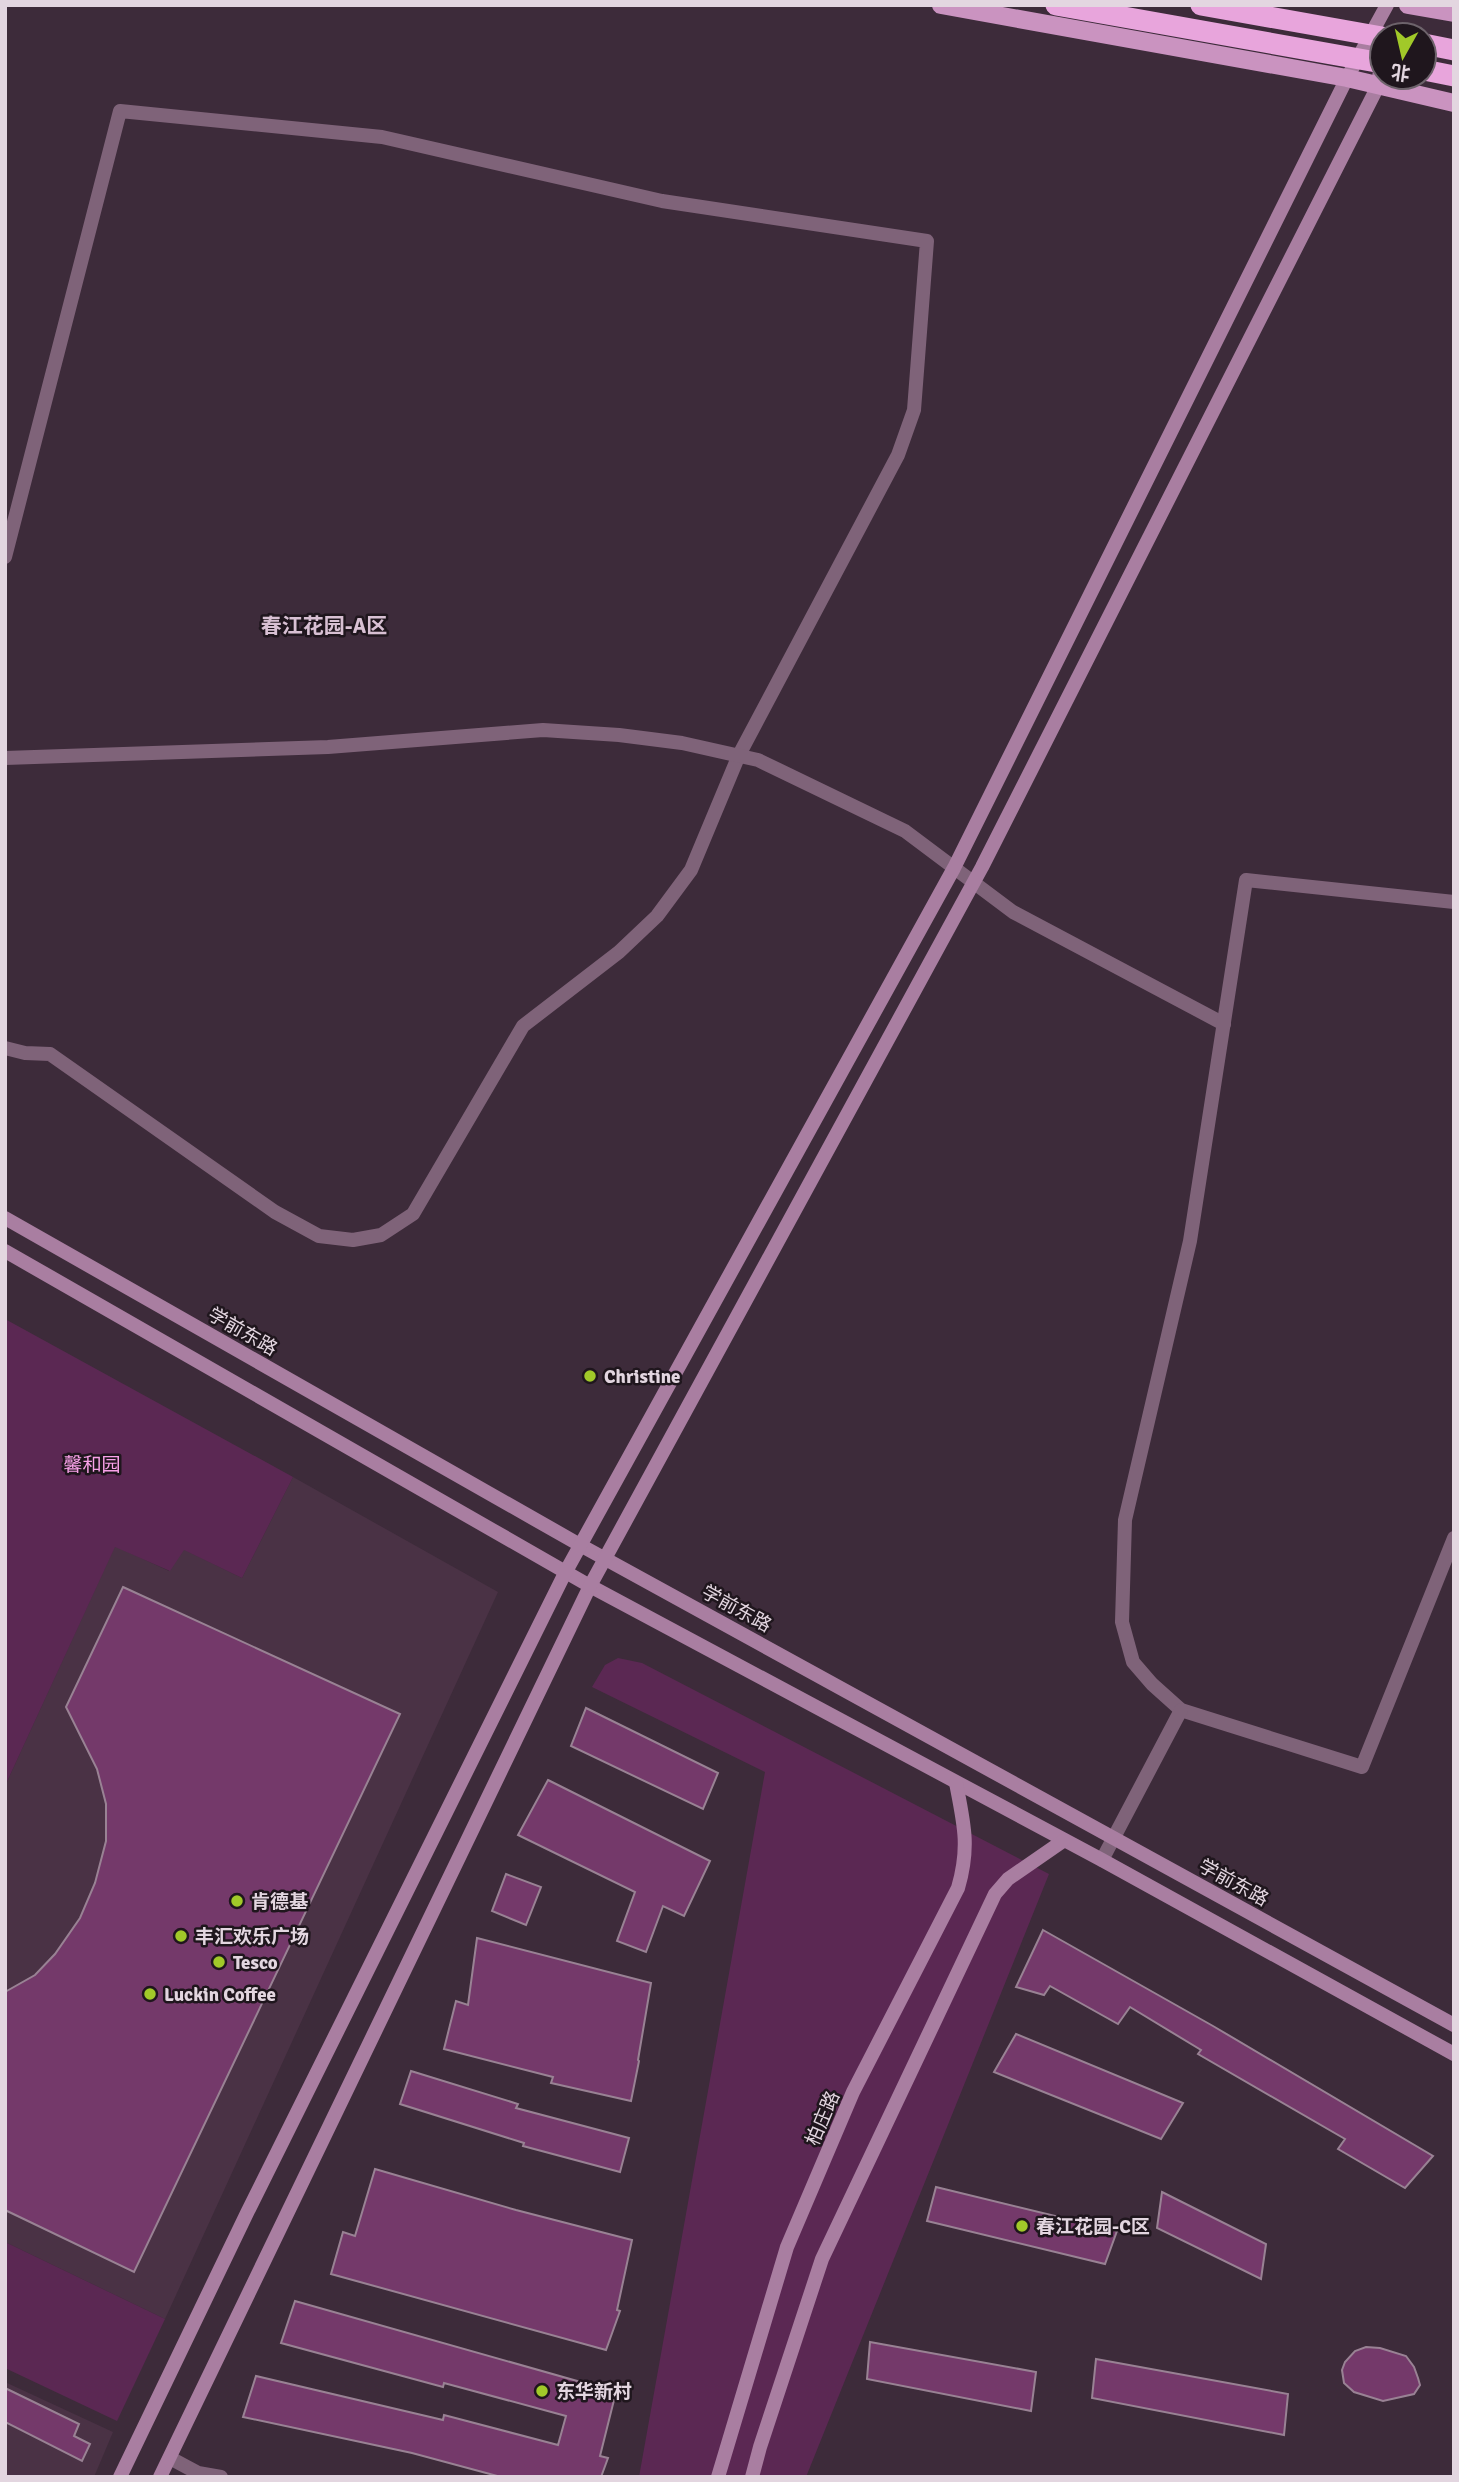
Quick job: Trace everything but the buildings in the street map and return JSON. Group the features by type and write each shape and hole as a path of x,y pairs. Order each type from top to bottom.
{"highway":[{"path":"1056,5 1368,60"},
{"path":"1201,5 1368,33"}],"main road":[{"path":"941,5 1368,83"},
{"path":"1408,5 1454,13"},
{"path":"1400,91 1454,103"}],"street":[{"path":"120,2477 259,2189 565,1573 954,868 1347,78 1388,5"},
{"path":"160,2477 590,1586 974,883 1375,91"},
{"path":"5,557 120,111 382,137 662,201 927,242 914,410 898,456 739,755 691,870 657,916 619,952 523,1026 413,1214 381,1235 353,1240 319,1236 275,1212 50,1054 25,1053 5,1048"},
{"path":"5,758 328,747 542,730 619,734 739,755 758,760 905,831 1013,912 1224,1024"},
{"path":"1454,902 1246,880 1190,1241 1125,1520 1122,1622 1133,1662 1152,1684 1181,1710 1362,1767 1454,1538"},
{"name":"学前东路","path":"5,1218 580,1545 1454,2025"},
{"path":"5,1251 565,1573 1102,1860 1454,2054"},
{"path":"1102,1860 1181,1710"},
{"name":"柏庄路","path":"718,2477 787,2247 853,2092 958,1888 965,1865 966,1839 956,1783"},
{"path":"752,2477 822,2259 995,1894 1008,1879 1063,1841"},
{"path":"170,2458 198,2473 221,2477"}],"shaded area":[{"path":"293,1477 498,1592 165,2319 5,2242 5,1786 115,1546 169,1571 183,1549 242,1578"},
{"path":"5,2382 113,2432 94,2477 5,2477"}],"green space":[{"name":"馨和园","path":"5,1319 293,1477 242,1578 184,1550 170,1571 115,1547 5,1786"},
{"path":"618,1658 642,1663 1049,1874 806,2477 639,2477 765,1772 592,1687 605,1665"},
{"path":"5,2242 165,2319 117,2421 5,2368"}],"place":[{"name":"Christine","path":"590,1376"},
{"name":"肯德基","path":"237,1901"},
{"name":"丰汇欢乐广场","path":"181,1936"},
{"name":"Tesco","path":"219,1962"},
{"name":"Luckin Coffee","path":"150,1994"},
{"name":"春江花园-C区","path":"1022,2226"},
{"name":"东华新村","path":"542,2391"}],"district":[{"name":"春江花园-A区","path":"324,626"}]}
